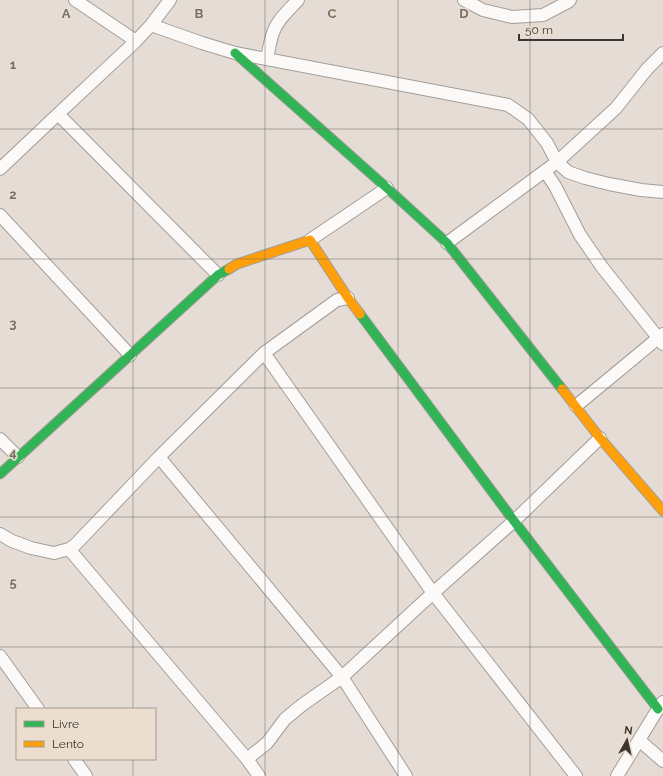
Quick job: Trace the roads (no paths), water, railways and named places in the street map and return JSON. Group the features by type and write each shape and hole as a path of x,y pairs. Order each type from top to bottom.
{"street":[{"path":"75,0 136,41"},
{"path":"0,170 151,26 170,0"},
{"path":"267,58 275,28 298,0"},
{"path":"464,0 483,10 512,18 543,15 570,0"},
{"path":"151,26 236,53 508,105 528,119 547,143 557,162 568,172 585,178 641,190 663,192"},
{"path":"236,53 447,243 600,438 663,511"},
{"path":"447,243 557,162 616,108 647,69 663,53"},
{"path":"58,114 218,275"},
{"path":"545,171 555,186 580,235 602,267 661,339 576,406"},
{"path":"0,474 218,275 236,264 310,240 387,188"},
{"path":"0,216 130,355"},
{"path":"310,240 348,298 514,521 660,705 617,776"},
{"path":"0,534 12,541 30,548 54,553 69,549 75,545 159,457 264,353 337,300 348,298"},
{"path":"264,353 433,593 576,776"},
{"path":"247,759 267,743 285,719 342,677 514,521 600,438"},
{"path":"0,439 18,457"},
{"path":"159,457 342,677 406,776"},
{"path":"69,549 247,759 259,776"},
{"path":"0,656 37,708"},
{"path":"638,740 663,761"},
{"path":"75,760 86,776"}]}
